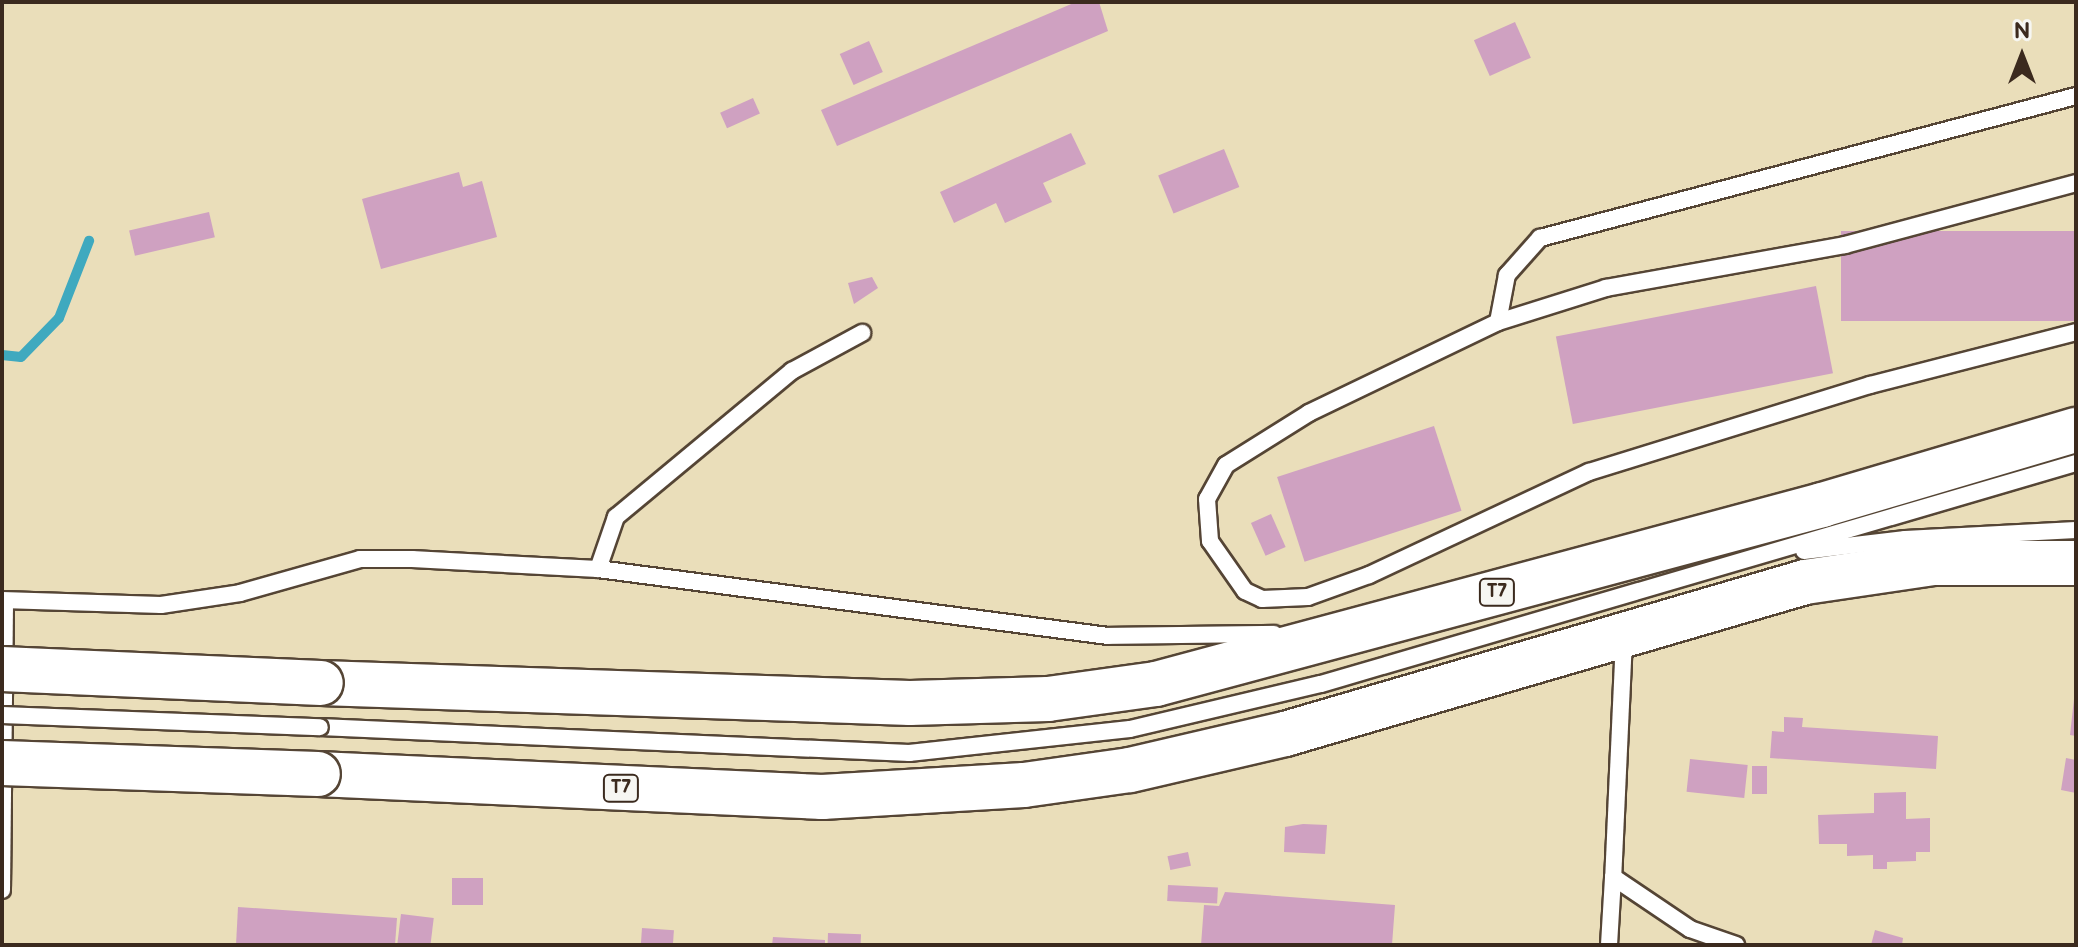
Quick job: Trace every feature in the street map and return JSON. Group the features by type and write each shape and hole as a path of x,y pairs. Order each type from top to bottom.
{"highway":[{"name":"T7","path":"2,669 910,703 1048,699 1156,684 1822,505 2076,430"},
{"name":"T7","path":"2,763 822,797 1024,785 1218,752 1805,582 1874,569 1934,563 2076,563"}],"lane":[{"path":"1498,322 1507,275 1540,238 2076,96"},
{"path":"2076,183 1845,245 1578,295 1498,322 1309,413 1226,465 1207,499 1210,541 1245,591 1262,599 1308,597 1369,575 1589,472 1870,385 2076,332"},
{"path":"598,569 616,517 792,371 862,333"},
{"path":"2,715 909,753 1026,743 1219,712 2076,463"},
{"path":"1712,569 1905,539 2076,530"},
{"path":"2,890 4,601 161,605 240,593 360,559 598,569 1108,636 1344,634"},
{"path":"1609,945 1625,634"},
{"path":"1613,877 1690,929 1736,945"}],"building":[{"path":"1076,2 1099,2 1108,31 837,146 821,110"},
{"path":"1515,22 1531,58 1490,76 1474,40"},
{"path":"869,41 883,72 854,85 840,54"},
{"path":"753,98 760,114 727,128 720,113"},
{"path":"1071,133 1086,164 1043,183 1052,202 1005,223 996,203 954,223 940,192"},
{"path":"1224,149 1239,187 1174,214 1158,176"},
{"path":"459,172 463,187 482,181 497,237 381,269 362,199"},
{"path":"209,212 215,237 135,256 129,230"},
{"path":"1841,231 2076,231 2076,321 1841,321"},
{"path":"872,277 878,288 854,304 848,283"},
{"path":"1816,286 1833,373 1573,424 1556,337"},
{"path":"1434,426 1462,511 1305,562 1277,477"},
{"path":"1271,514 1286,547 1266,556 1251,523"},
{"path":"2076,700 2076,736 2070,735"},
{"path":"1784,717 1803,718 1802,727 1938,736 1936,769 1770,758 1772,731 1784,732"},
{"path":"2066,758 2076,760 2076,793 2061,790"},
{"path":"1690,759 1748,765 1744,798 1687,792"},
{"path":"1752,766 1767,766 1767,794 1752,794"},
{"path":"1906,792 1906,819 1930,818 1930,852 1916,852 1916,861 1887,862 1887,869 1873,869 1873,855 1847,856 1847,844 1819,844 1818,815 1874,813 1874,793"},
{"path":"1327,825 1325,854 1284,852 1285,827"},
{"path":"1188,852 1191,866 1170,870 1167,856"},
{"path":"452,878 483,878 483,905 452,905"},
{"path":"1168,885 1218,888 1217,904 1167,901"},
{"path":"1225,892 1395,905 1392,945 1201,945 1204,905 1219,906"},
{"path":"238,907 397,918 395,945 236,945"},
{"path":"401,914 434,918 430,945 397,945"},
{"path":"642,928 674,930 673,945 641,945"},
{"path":"1875,930 1903,938 1902,945 1871,945"},
{"path":"828,933 861,934 861,945 828,945"},
{"path":"773,937 825,940 825,945 772,945"}],"waterway":[{"path":"2,355 21,357 59,318 89,241"}]}
